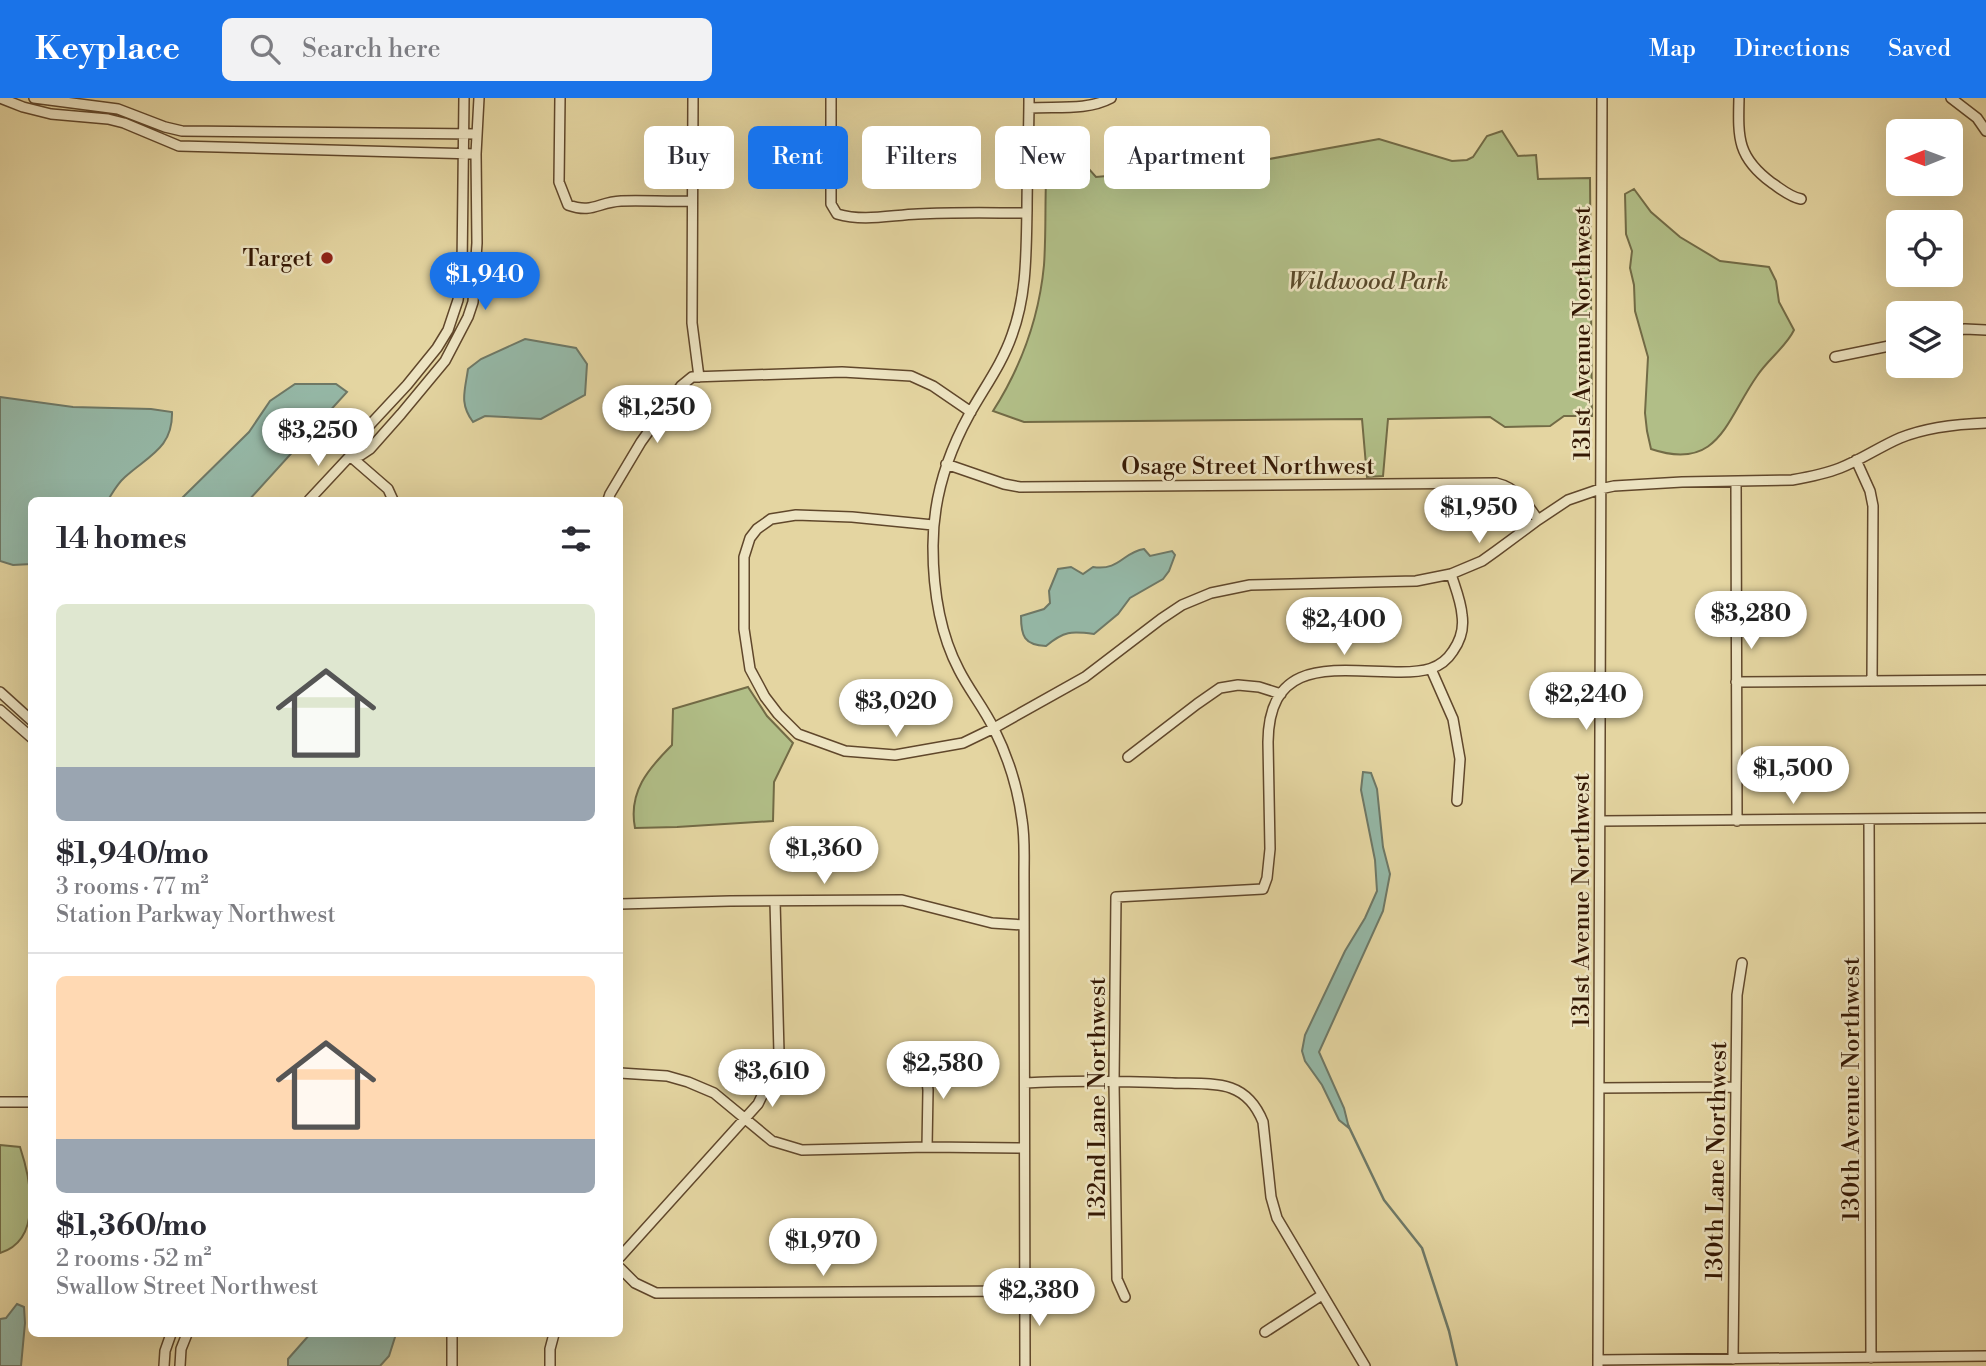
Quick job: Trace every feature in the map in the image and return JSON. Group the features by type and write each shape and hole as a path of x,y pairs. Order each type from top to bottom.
{"street":[{"path":"0,98 51,114 124,123 179,146 476,154"},
{"path":"34,98 118,109 182,131 477,134"},
{"path":"312,497 350,456 353,443 363,430 407,385 448,330 458,300 462,268 464,98"},
{"path":"350,456 361,455 370,449 445,361 461,334 473,302 477,243 476,154 479,98"},
{"path":"560,98 559,182 568,205 580,210 617,201 692,201"},
{"path":"693,98 692,323 699,377"},
{"path":"831,98 831,204 837,214 877,218 929,213 1027,214"},
{"path":"1025,1366 1023,823 1013,777 994,728 959,671 943,629 933,568 933,525 947,464 971,412 1005,354 1017,320 1025,283 1027,257 1029,103 1088,106 1111,98"},
{"name":"131st Avenue Northwest","path":"1598,1363 1602,98"},
{"path":"1739,98 1738,135 1745,155 1769,181 1792,197 1801,199"},
{"path":"1951,98 1977,118 1986,131"},
{"path":"462,244 477,243"},
{"path":"1963,329 1986,330"},
{"path":"1835,357 1886,347"},
{"path":"609,497 641,442 681,386 692,377 842,372 911,376 933,386 971,412"},
{"path":"933,525 796,515 771,519 750,538 744,557 744,629 750,669 778,714 798,734 845,751 895,755 962,743 1085,677 1161,618 1199,597 1250,585 1416,581 1451,574 1482,561 1568,500 1600,489 1648,484 1792,480 1811,477 1843,467 1900,438 1923,430 1986,423"},
{"path":"350,456 388,489 392,497"},
{"path":"1856,460 1866,479 1873,506 1872,681"},
{"name":"Osage Street Northwest","path":"947,464 1004,484 1028,488 1496,483 1516,490 1538,520"},
{"path":"1736,482 1737,821"},
{"path":"1128,757 1220,688 1238,685 1259,687 1281,694 1291,682 1302,675 1322,671 1421,671 1441,664 1458,643 1462,630 1463,617 1451,574"},
{"path":"1431,669 1453,719 1460,759 1457,801"},
{"path":"1736,682 1986,680"},
{"path":"0,692 28,716"},
{"name":"132nd Lane Northwest","path":"1125,1297 1118,1279 1114,1082 1116,897 1263,889 1270,849 1268,726 1271,710 1281,694"},
{"path":"0,710 28,734"},
{"path":"1601,821 1986,818"},
{"name":"130th Avenue Northwest","path":"1870,820 1871,1358"},
{"path":"623,904 901,900 992,923 1024,925"},
{"path":"623,1254 758,1104 773,1073 779,1053 775,901"},
{"name":"130th Lane Northwest","path":"1733,1359 1737,995 1742,963"},
{"path":"924,1055 928,1090 927,1147"},
{"path":"623,1073 667,1076 714,1093 772,1141 802,1150 1024,1148"},
{"path":"1025,1083 1217,1085 1248,1097 1264,1122 1270,1197 1277,1218 1366,1366"},
{"path":"1599,1088 1735,1087"},
{"path":"0,1102 28,1102"},
{"path":"623,1271 635,1283 656,1293 1024,1291"},
{"path":"1265,1332 1322,1295"},
{"path":"164,1366 170,1337"},
{"path":"180,1366 181,1349 186,1337"},
{"path":"452,1337 452,1366"},
{"path":"550,1366 553,1337"},
{"path":"1598,1363 1733,1359 1818,1362 1871,1358 1986,1356"}],"green space":[{"name":"Wildwood Park","path":"1502,131 1518,156 1536,155 1538,179 1590,178 1592,416 1564,416 1550,426 1505,427 1490,417 1388,419 1383,476 1367,477 1362,419 1024,422 993,411 1020,359 1038,304 1044,265 1046,189 1090,189 1090,170 1096,177 1104,176 1104,189 1270,189 1270,159 1379,139 1452,161 1467,160 1473,157 1487,136"},
{"path":"1634,189 1651,212 1680,237 1720,261 1769,267 1776,281 1779,302 1794,330 1757,376 1718,438 1706,448 1692,453 1674,454 1651,449 1647,431 1645,413 1648,357 1635,311 1630,268 1632,251 1626,234 1625,194"},
{"path":"748,687 767,716 793,743 774,782 773,821 635,828 634,803 637,792 648,772 672,745 673,709"},
{"path":"0,1145 20,1147 28,1176 28,1222 23,1236 14,1246 0,1253"}],"shaded area":[{"path":"525,339 576,348 587,364 585,395 541,419 485,416 473,422 464,403 468,369 481,359"},
{"path":"295,384 336,384 347,392 252,497 183,497 249,432 270,401"},
{"path":"0,397 73,407 172,412 164,443 122,480 110,497 28,497 28,564 13,565 0,561"},
{"path":"1144,549 1150,556 1172,551 1175,555 1169,571 1163,579 1130,598 1118,614 1094,634 1068,633 1046,646 1033,644 1025,638 1021,616 1044,609 1050,603 1049,591 1058,569 1071,567 1083,574 1093,567 1115,564"},
{"path":"1363,772 1371,773 1377,789 1383,847 1390,874 1383,911 1319,1052 1344,1108 1349,1128 1339,1120 1302,1051 1305,1035 1377,891 1375,860 1361,790"},
{"path":"17,1304 24,1307 21,1366 0,1366 0,1319 6,1318"},
{"path":"307,1337 395,1337 389,1356 380,1366 288,1366 288,1359"}],"waterway":[{"path":"1348,1125 1384,1200 1422,1248 1449,1331 1457,1366"}],"place":[{"name":"Target","path":"327,258"}]}
